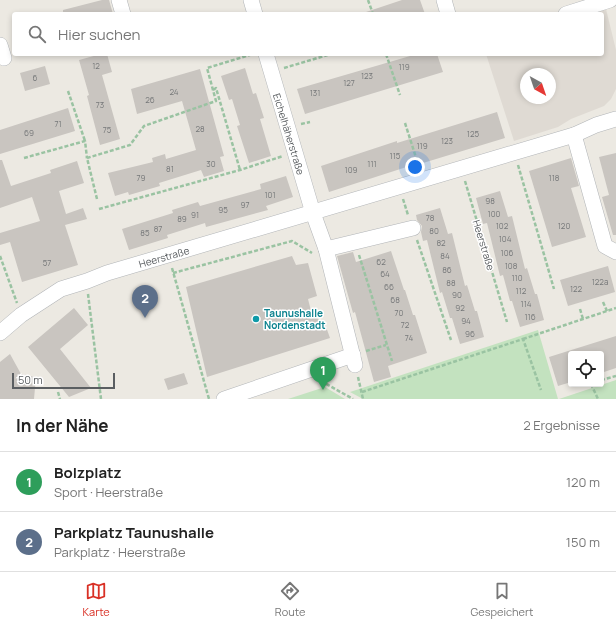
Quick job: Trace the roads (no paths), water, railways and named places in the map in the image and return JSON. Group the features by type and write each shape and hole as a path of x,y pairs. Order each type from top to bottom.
{"street":[{"path":"119,0 122,12"},
{"path":"251,0 254,12"},
{"path":"444,0 447,12"},
{"path":"572,12 610,0"},
{"name":"Eichelhäherstraße","path":"267,56 313,213"},
{"name":"Heerstraße","path":"0,333 21,315 61,289 108,273 574,135 596,125 616,119"},
{"path":"574,135 605,246 616,252"},
{"path":"224,399 354,360 326,249 313,213"},
{"path":"326,249 413,228"}],"place":[{"name":"Parkplatz Taunushalle","path":"145,318"},
{"name":"Taunushalle Nordenstadt","path":"256,319"},
{"name":"Bolzplatz","path":"323,390"}]}
